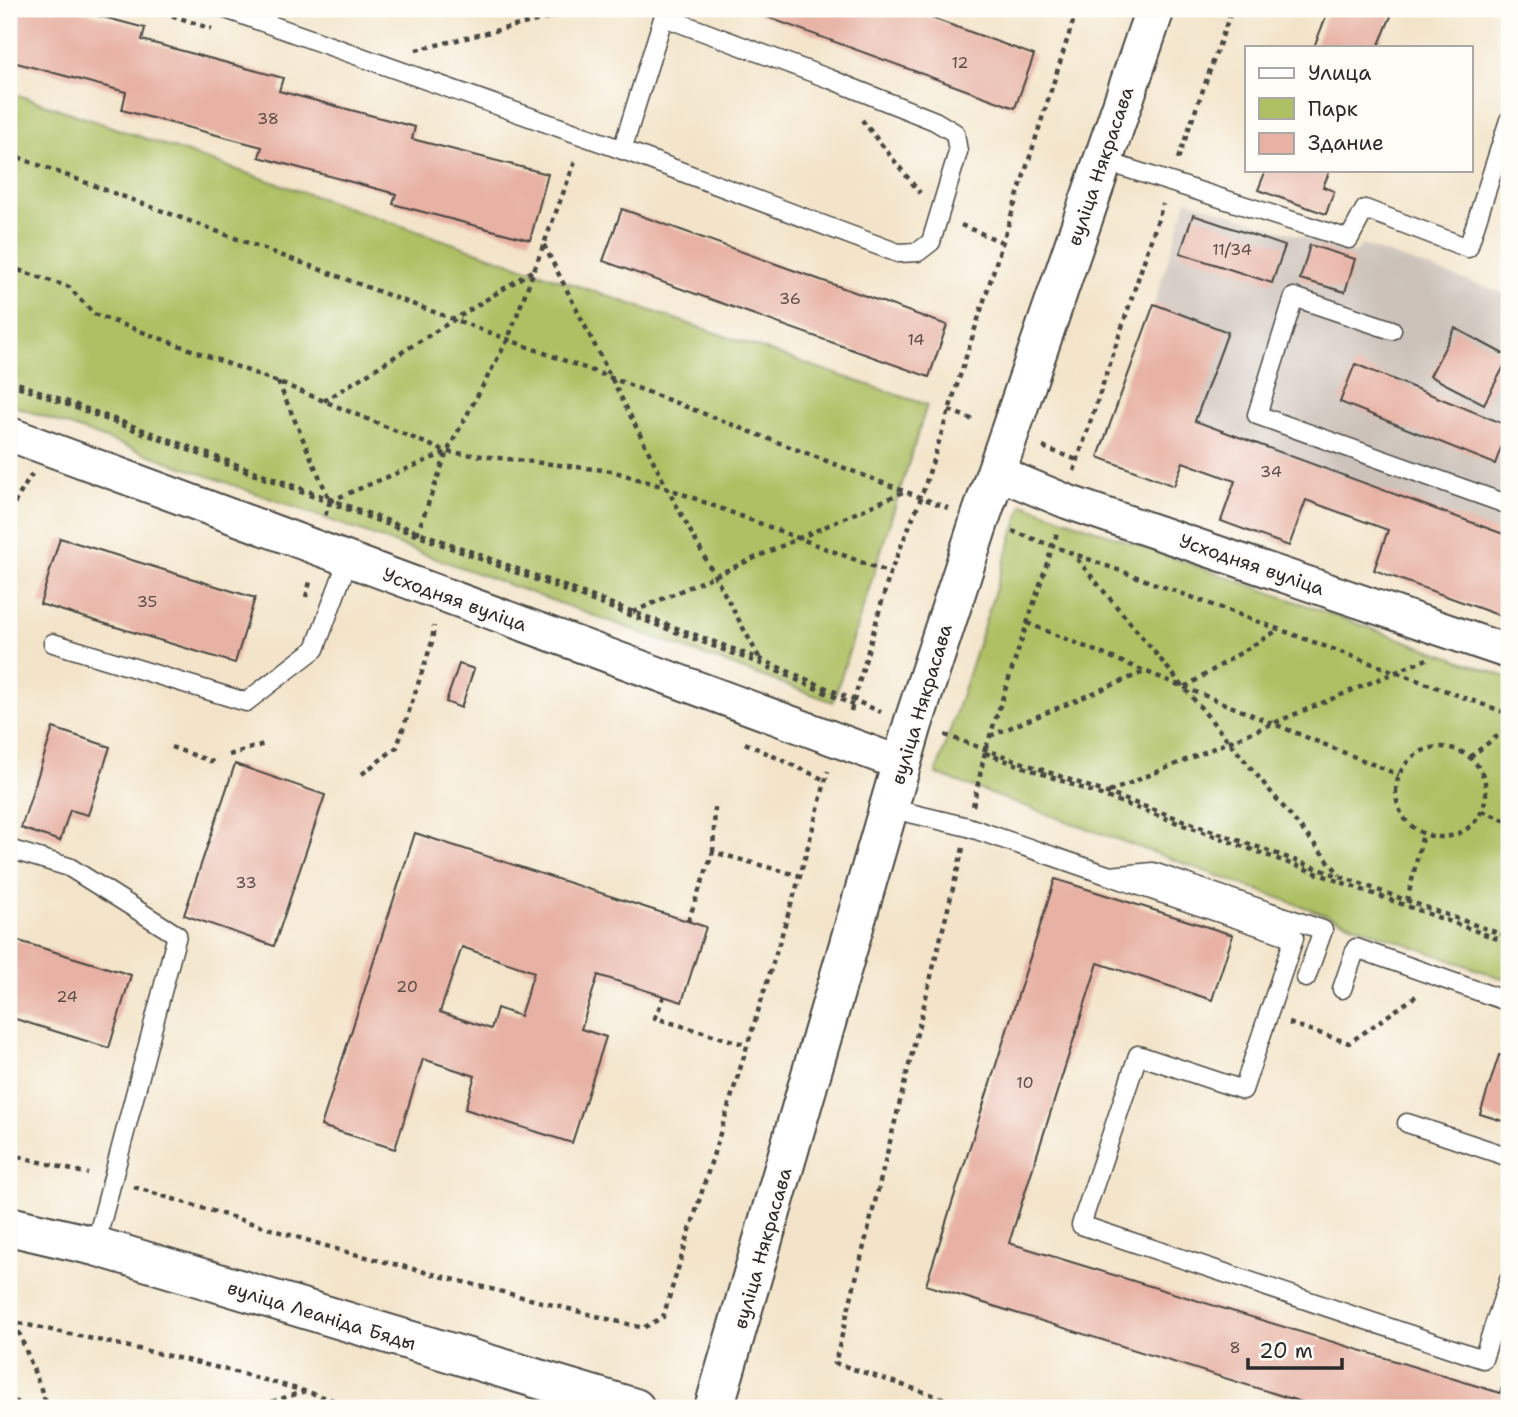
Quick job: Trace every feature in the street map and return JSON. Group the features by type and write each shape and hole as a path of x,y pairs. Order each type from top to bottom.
{"main road":[{"name":"вуліца Някрасава","path":"714,1408 902,764 996,472 1155,9"},
{"name":"вуліца Леаніда Бяды","path":"9,1226 95,1246 635,1408"}],"street":[{"name":"Усходняя вуліца","path":"9,435 902,764"},
{"name":"Усходняя вуліца","path":"996,472 1069,502 1509,652"}],"lane":[{"path":"226,9 368,62 622,150 898,253 918,252 931,242 958,152 955,133 935,121 665,13 622,150"},
{"path":"1101,160 1349,239 1365,209 1468,248 1509,120"},
{"path":"1392,330 1294,297 1257,415 1509,505"},
{"path":"52,643 246,702 315,649 348,560"},
{"path":"889,808 968,828 1294,938 1243,1090 1138,1055 1082,1225 1483,1359 1504,1311 1509,1280"},
{"path":"9,849 69,867 177,935 95,1246"},
{"path":"1110,876 1153,872 1323,930 1306,978"},
{"path":"1342,989 1356,948 1509,1002"},
{"path":"1407,1123 1509,1157"}],"path":[{"path":"153,9 219,32"},
{"path":"368,62 585,9"},
{"path":"9,1154 113,1181 339,1250 643,1328 663,1317 800,876 825,780 854,703 890,573 921,498 1077,9"},
{"path":"973,1408 835,1363 990,736 1069,502 1077,460 1232,9"},
{"path":"830,79 937,215 1002,242"},
{"path":"9,154 609,377 921,498"},
{"path":"417,534 447,452 508,339 577,159 564,154"},
{"path":"543,243 609,377 760,659"},
{"path":"9,267 69,287 94,314 278,382 447,452 612,471 667,488 890,573"},
{"path":"324,401 533,270"},
{"path":"9,381 760,659 854,703"},
{"path":"9,381 759,663 854,703"},
{"path":"278,382 330,501"},
{"path":"949,410 976,421"},
{"path":"1044,447 1077,460"},
{"path":"330,501 447,452"},
{"path":"9,512 34,470"},
{"path":"632,612 904,492"},
{"path":"1052,547 1509,714"},
{"path":"1075,556 1340,876"},
{"path":"362,774 397,747 432,642 435,621"},
{"path":"1027,623 1399,775"},
{"path":"1184,687 1278,630"},
{"path":"1108,792 1473,640"},
{"path":"990,736 1145,671"},
{"path":"1470,757 1509,727"},
{"path":"229,755 264,744"},
{"path":"171,747 216,763"},
{"path":"1430,748 1457,750 1470,757 1485,782 1486,797 1482,811 1464,832 1437,838 1423,834 1411,827 1400,809 1396,789 1399,775 1406,763 1430,748"},
{"path":"986,750 1340,876 1509,943"},
{"path":"986,750 1406,903 1509,937"},
{"path":"688,921 713,852 715,806"},
{"path":"1482,811 1509,822"},
{"path":"1406,903 1423,834"},
{"path":"713,852 800,876"},
{"path":"1268,1016 1349,1043 1417,995"},
{"path":"664,996 655,1018 747,1045"},
{"path":"9,1321 150,1352 306,1391 358,1408"},
{"path":"15,1322 47,1405 57,1408"},
{"path":"253,1408 306,1391"}],"shaded area":[{"path":"1187,200 1355,254 1362,245 1509,295 1509,619 1374,570 1388,530 1307,500 1289,546 1221,521 1234,481 1184,462 1174,486 1098,457 1154,304"}],"green space":[{"path":"9,92 927,405 833,702 9,404"},
{"path":"1023,504 1509,678 1509,981 936,774"}],"building":[{"path":"9,9 73,9 145,28 142,40 283,78 279,91 415,127 412,139 548,174 530,240 393,204 396,194 259,157 262,147 122,110 126,92 9,61"},
{"path":"745,9 907,9 1034,55 1015,108"},
{"path":"1329,9 1394,9 1378,46 1314,46"},
{"path":"1265,172 1329,172 1323,187 1334,191 1326,214 1258,190"},
{"path":"622,209 947,325 929,377 603,261"},
{"path":"1193,215 1285,246 1272,283 1180,253"},
{"path":"1310,245 1355,259 1345,292 1300,279"},
{"path":"1154,304 1228,332 1195,421 1506,535 1509,527 1509,619 1374,570 1388,530 1306,500 1289,546 1221,521 1235,481 1183,462 1174,486 1098,457"},
{"path":"1455,328 1509,357 1484,404 1430,376"},
{"path":"1355,364 1509,426 1495,464 1340,402"},
{"path":"60,538 255,598 235,663 40,604"},
{"path":"459,664 474,669 461,708 446,702"},
{"path":"53,728 110,747 88,815 70,810 60,841 21,828"},
{"path":"235,764 325,795 274,946 184,915"},
{"path":"415,833 706,927 682,1002 598,975 581,1029 606,1037 572,1143 465,1109 475,1076 423,1059 395,1149 321,1126","holes":["462,947 534,972 520,1016 497,1008 491,1029 440,1012"]},
{"path":"1055,879 1233,935 1212,1000 1098,963 1009,1243 1500,1393 1509,1366 1509,1408 1321,1408 926,1285"},
{"path":"9,938 131,975 109,1048 9,1017"},
{"path":"1499,1055 1509,1058 1509,1123 1480,1114"},
{"path":"9,1399 18,1401 16,1408 9,1408"}]}
